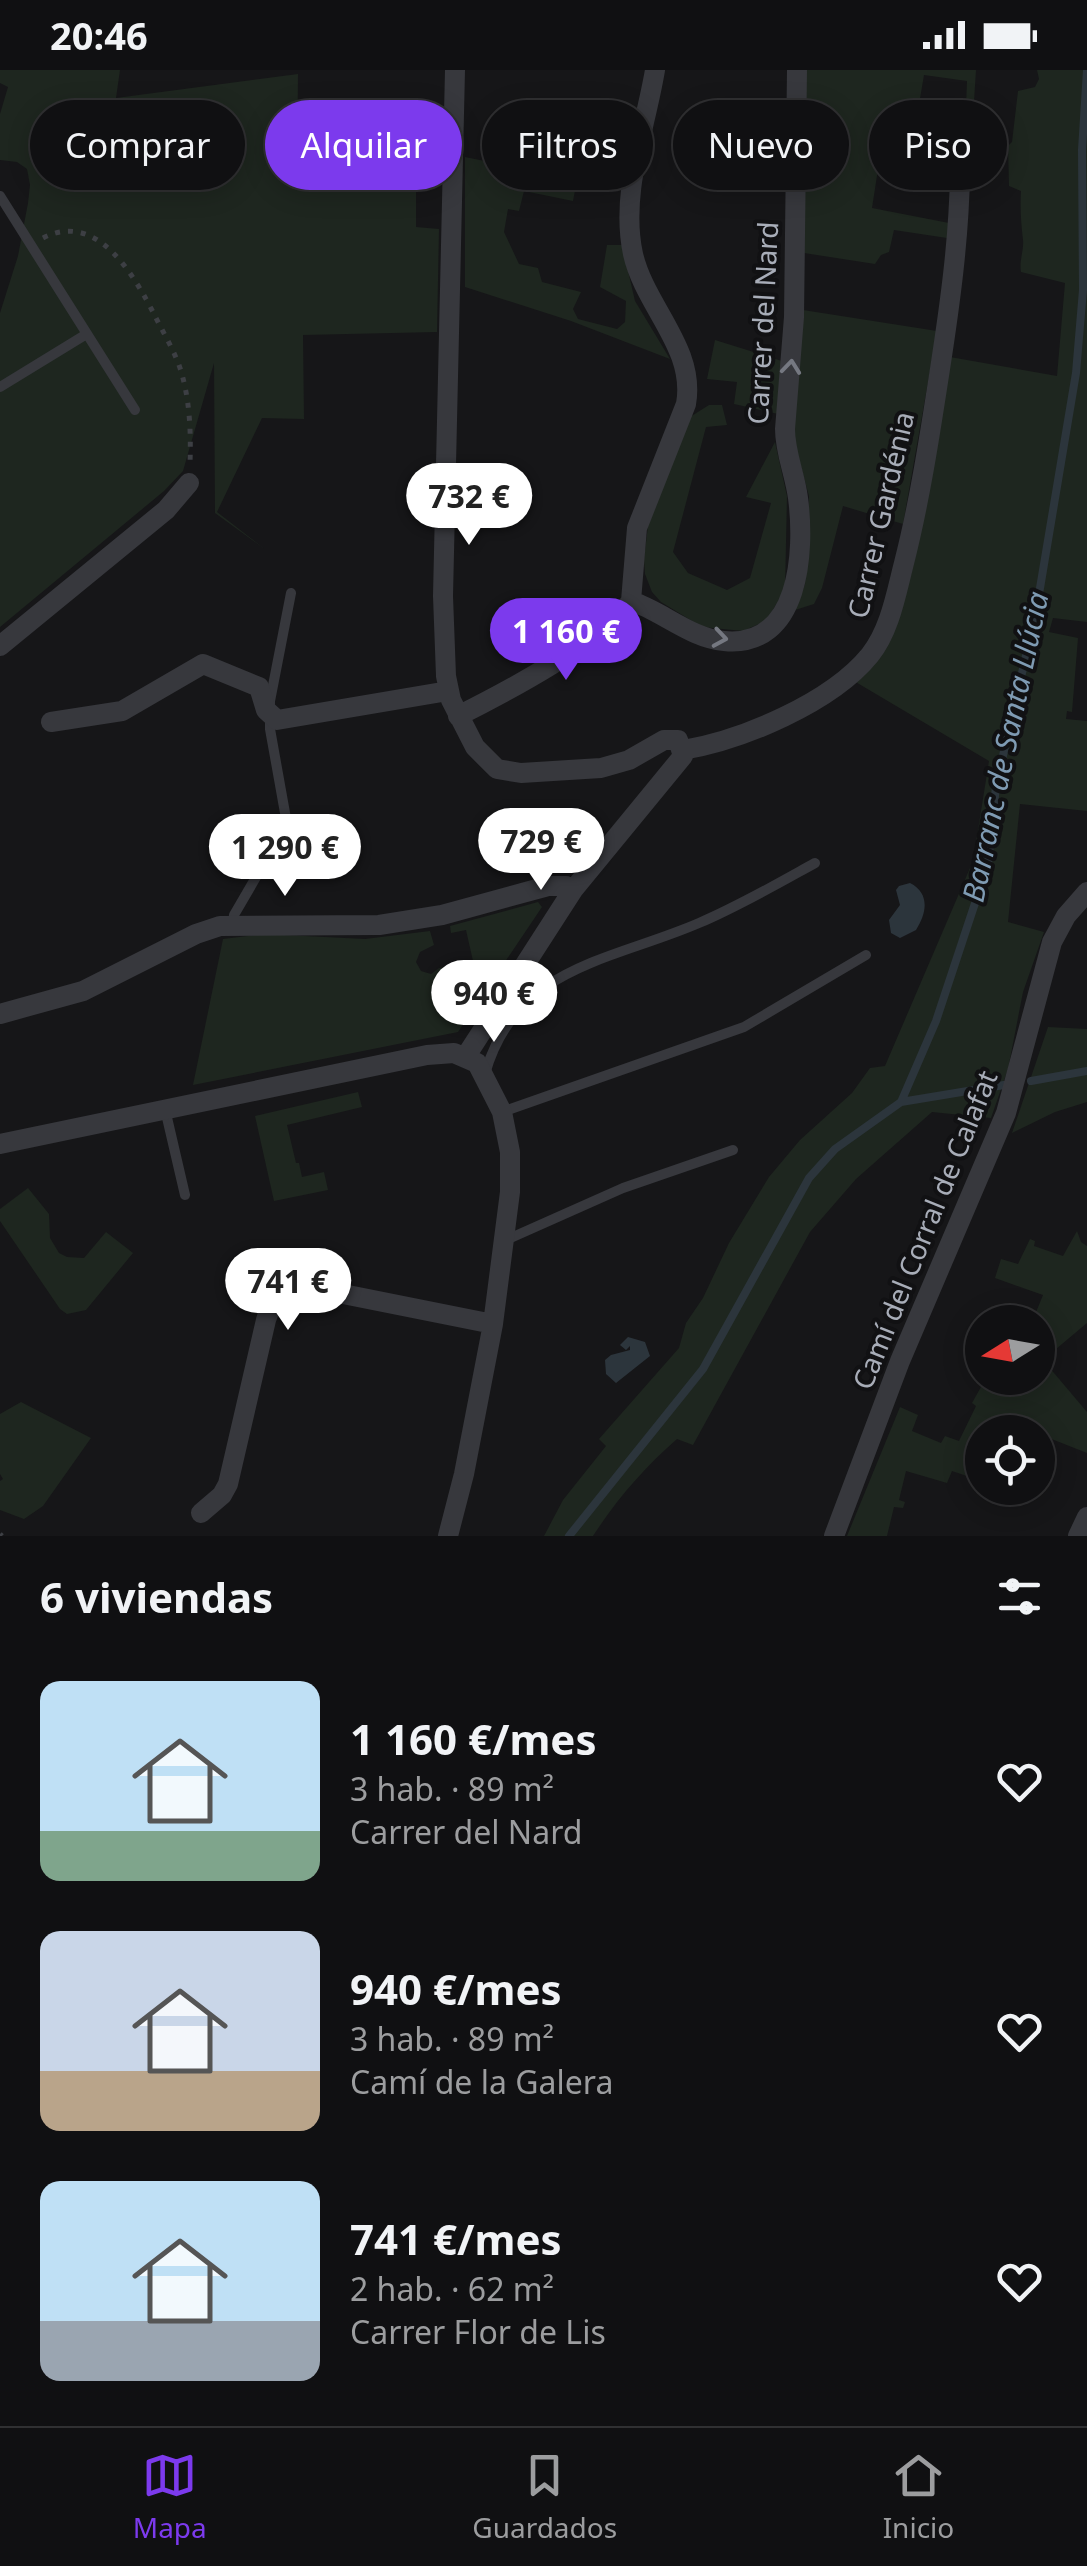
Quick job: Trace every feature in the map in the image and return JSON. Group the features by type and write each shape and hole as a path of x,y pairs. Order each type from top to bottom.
{"street":[{"path":"455,70 443,596 448,691 458,716 529,678 614,620 631,601 637,528 686,404 688,389 682,354 644,290 630,234 631,188 654,70"},
{"name":"Carrer del Nard","path":"631,601 698,633 732,641 768,630 784,613 794,594 799,500 785,429 794,317 798,70"},
{"name":"Carrer Gardénia","path":"458,716 489,764 508,772 601,768 628,760 668,739 678,740 683,750 732,738 803,706 851,674 878,644 902,572 928,441 953,278 959,190"},
{"path":"0,646 166,510 189,483"},
{"path":"51,722 122,710 203,664 259,687 271,717 284,720 448,691"},
{"path":"466,1056 573,890 680,762 683,750"},
{"path":"0,1014 83,990 196,934 233,924 379,926 442,915 548,886 573,890"},
{"name":"Camí del Corral de Calafat","path":"834,1536 900,1361 1006,1113 1052,942 1066,916 1087,892"},
{"path":"0,1144 427,1056 466,1056 485,1074 502,1112 510,1169 493,1324 448,1536"},
{"path":"201,1513 222,1495 228,1484 266,1320 273,1301 281,1294 295,1288 318,1289 493,1324"},
{"path":"1078,1536 1087,1516"}],"lane":[{"path":"0,196 135,410"},
{"path":"0,387 85,335"},
{"path":"233,924 234,915 287,824 271,748 270,701 290,594"},
{"path":"485,1074 491,1051 503,1031 526,1002 561,974 698,924 815,863"},
{"path":"502,1112 744,1027 866,955"},
{"path":"165,1109 185,1194"},
{"path":"504,1240 623,1188 732,1150"}],"path":[{"path":"32,244 54,232 81,232 117,255 136,282 182,376 188,404 189,483"}],"shaded area":[{"path":"0,70 120,70 116,98 298,74 298,100 265,100 265,190 416,190 416,227 439,229 437,332 303,335 304,419 262,418 217,512 266,550 215,513 214,363 183,471 0,627 0,313 18,256 30,185 27,169 17,162 0,160 0,114 8,87 0,83"},
{"path":"806,70 976,70 974,100 966,100 967,81 924,75 920,100 869,100 869,190 875,190 872,208 949,223 947,238 894,230 889,252 875,264 804,253 805,190 849,190 849,100 806,100"},
{"path":"1037,70 1087,70 1087,622 1053,618 1049,632 1078,638 1072,712 1067,711 1066,719 1087,721 1087,811 1020,804 1008,922 1044,932 1023,992 1008,1069 991,1118 932,1112 856,1179 810,1232 693,1445 677,1439 621,1497 593,1536 544,1536 563,1500 606,1446 599,1439 679,1348 686,1323 769,1177 800,1140 852,1093 870,1068 885,1066 973,861 989,761 854,681 870,665 950,357 1057,376 1065,283 1021,272 1021,191 1009,186 1008,146 1012,142 1018,91 1035,87 1039,79"},
{"path":"465,157 482,160 482,190 575,190 573,201 524,191 519,211 508,209 504,232 519,264 538,268 542,282 581,292 573,309 578,319 617,329 625,322 626,301 600,287 607,245 622,245 635,301 670,359 571,321 465,287"},
{"path":"803,310 937,331 903,524 843,506 822,588 814,604 795,610 805,584 809,496 793,437"},
{"path":"715,340 782,361 778,414 734,404 737,382 707,379"},
{"path":"709,405 722,405 727,425 706,427 673,552 688,573 727,590 750,578 771,503 746,497 775,442 787,496 785,590 766,621 743,631 702,627 661,602 645,574 648,526 690,417"},
{"path":"910,883 924,898 923,917 916,930 900,938 891,933 889,920 900,905 896,890"},
{"path":"538,902 542,907 458,1032 193,1085 223,939 264,934 365,939 430,931 434,945 420,952 416,962 421,971 431,974 439,968 473,961 466,930 451,933 450,926"},
{"path":"1048,1027 1087,1029 1087,1102 1012,1133"},
{"path":"358,1092 362,1107 287,1125 302,1177 324,1172 328,1190 274,1201 255,1116"},
{"path":"28,1188 49,1214 50,1238 59,1253 84,1258 106,1232 133,1253 86,1310 67,1314 60,1309 0,1221 0,1209"},
{"path":"1077,1231 1087,1246 1087,1323 1055,1350 1055,1305 1039,1305 1043,1295 995,1278 1001,1259 1018,1264 1030,1239 1035,1241 1034,1246 1063,1256"},
{"path":"628,1337 645,1342 650,1356 616,1383 606,1374 605,1360 630,1350 630,1346 626,1350 620,1345"},
{"path":"1055,1374 1087,1412 1087,1453 1055,1440 1055,1415 972,1415 976,1406 972,1403 976,1395 1055,1395"},
{"path":"21,1402 91,1438 43,1506 24,1519 0,1510 0,1414"},
{"path":"900,1407 918,1415 912,1431 941,1443 945,1436 959,1441 965,1429 965,1475 952,1471 947,1483 906,1471 899,1500 905,1502 903,1508 894,1507 887,1536 847,1536"}],"waterway":[{"name":"Barranc de Santa Llúcia","path":"569,1536 703,1369 809,1178 835,1149 901,1102 936,1021 988,864 996,786 1036,612 1076,373 1083,290 1082,150 1087,70"},
{"path":"1031,1081 1087,1071"},
{"path":"901,1102 1004,1085"}]}
